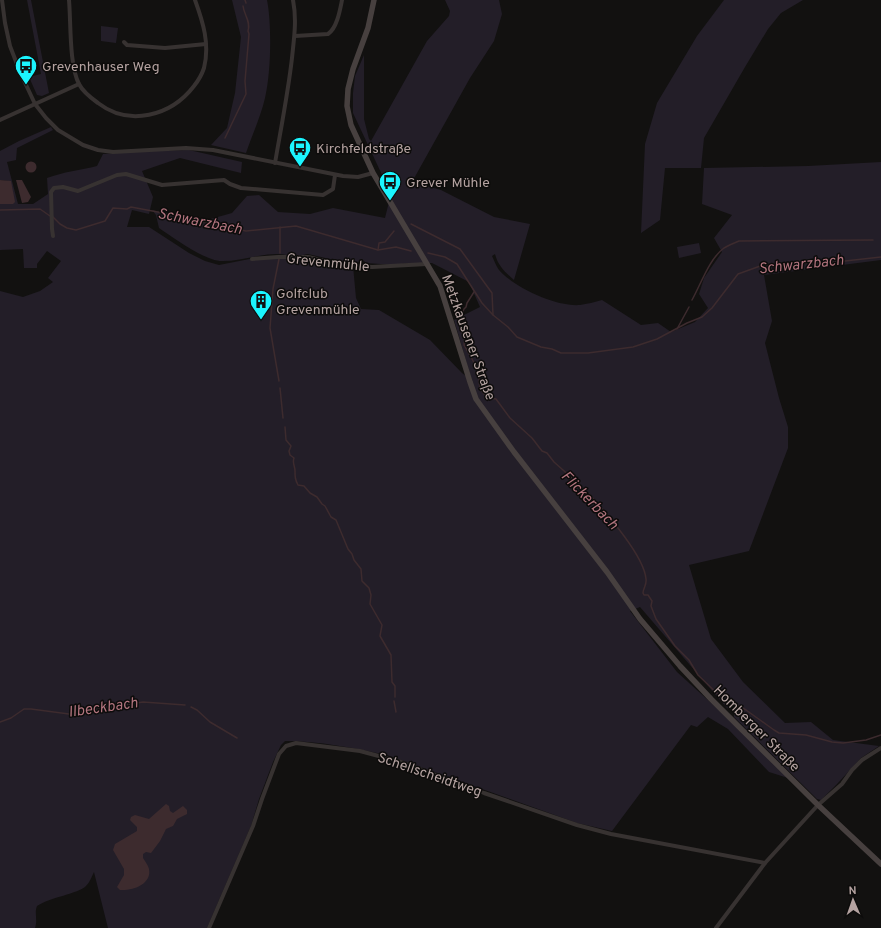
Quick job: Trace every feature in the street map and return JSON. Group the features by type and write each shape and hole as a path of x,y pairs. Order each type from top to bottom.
{"main road":[{"name":"Metzkausener Straße","path":"374,0 370,22 352,74 347,98 351,125 374,173 436,278 476,399 514,452 607,572 640,619 680,666"},
{"name":"Homberger Straße","path":"680,666 711,699 818,805 881,864"}],"street":[{"path":"2,0 10,46 35,104 58,130 83,145 98,150 113,152 186,148 213,150 335,175 358,177 374,173"},
{"path":"69,0 72,61 74,73 79,84 92,98 107,110 127,116 145,116 177,104 186,96 196,83 204,69 206,44 203,24 195,0"},
{"path":"275,163 286,103 295,36 296,13 293,0"},
{"path":"295,36 328,34 331,32 342,0"},
{"path":"124,42 127,45 165,48 206,44"},
{"path":"0,120 79,84"},
{"path":"53,236 51,220 51,192 54,188 63,187 78,191 117,175 126,174 159,185 224,180 241,188 323,195 333,189 335,175"},
{"name":"Grevenmühle","path":"252,259 272,257 308,257 342,265 372,267 427,264"},
{"name":"Schellscheidtweg","path":"209,928 253,826 279,754 286,746 292,744 305,743 360,751 434,773 484,793 577,825 611,834 766,863"},
{"path":"716,928 766,863 818,805 842,784 852,770 862,760 881,748"}],"shaded area":[{"path":"27,0 31,0 49,93 42,96 37,95 29,77 41,74"},
{"path":"232,0 267,0 269,10 269,76 261,112 246,153 211,145 227,128 235,93 241,37"},
{"path":"445,0 499,0 502,14 494,41 470,78 412,182 441,190 494,217 530,224 514,280 500,265 495,254 492,256 499,270 506,277 525,290 548,300 570,305 580,305 602,300 641,325 658,323 671,332 695,322 708,308 699,294 704,278 722,252 714,238 732,215 702,204 704,168 808,166 881,162 881,260 764,275 772,321 765,343 788,427 788,448 749,551 689,565 711,639 743,682 785,723 811,722 833,740 879,746 861,758 821,800 817,799 734,717 734,711 727,708 640,607 630,611 677,672 731,721 788,778 769,772 728,729 708,717 697,727 691,725 612,831 577,823 387,755 349,747 298,741 285,741 281,745 273,762 259,799 251,826 207,928 108,928 94,872 89,883 82,889 49,900 37,906 35,928 0,928 0,291 23,297 40,291 53,282 48,278 61,261 47,251 37,264 37,268 24,268 23,249 0,250 0,204 13,204 8,181 0,180 0,151 51,127 53,130 17,148 16,160 7,162 18,204 33,204 48,194 47,178 97,166 103,154 189,150 242,162 241,173 180,158 142,171 153,197 149,214 132,210 127,227 149,227 189,253 205,261 219,265 260,257 287,255 272,254 231,261 208,258 190,249 159,228 156,215 152,210 193,220 207,220 232,213 247,196 259,195 278,212 310,214 333,208 385,218 391,194 353,113 355,76 364,55 364,119 369,139 371,141 427,41 449,16 450,11","holes":["303,254 356,265 362,259 366,263 395,265 408,263 432,263 469,282 480,307 454,320 472,381 462,373 430,340 379,310 361,309 356,298 353,266"]},
{"path":"724,0 803,0 781,13 768,29 704,138 701,168 665,168 660,220 641,233 645,144 657,103 697,36"},
{"path":"101,26 118,28 116,43 101,41"},
{"path":"31,161 35,163 37,167 35,171 31,173 27,171 25,167 27,163"},
{"path":"0,180 11,181 15,202 13,204 0,204"},
{"path":"16,180 22,180 31,197 28,202 22,203"},
{"path":"699,243 701,253 679,258 677,247"},
{"path":"166,804 173,813 183,806 187,810 187,814 177,819 173,826 166,829 160,841 151,853 146,852 143,854 143,858 149,869 148,879 136,888 120,890 117,887 124,875 124,869 113,850 115,844 137,831 137,827 130,820 131,817 135,815 149,819"}],"waterway":[{"path":"225,138 246,94 245,81 249,27 243,6"},
{"name":"Schwarzbach","path":"53,217 67,228 76,230 105,221 113,208 127,209 131,207 246,231 296,226 378,250 396,247 411,251"},
{"name":"Schwarzbach","path":"0,210 40,209 50,216"},
{"path":"411,224 460,249 492,293 493,315"},
{"path":"280,227 280,253"},
{"path":"378,250 379,243 385,242 394,231"},
{"path":"692,300 714,259 724,248 739,241 873,240"},
{"name":"Schwarzbach","path":"428,253 445,257 457,264 482,303 517,337 561,353 588,353 633,347 657,339 702,317 712,308 738,274 763,265 836,262 881,257"},
{"path":"279,259 273,289 270,328 279,381"},
{"name":"Flickerbach","path":"459,323 458,316 462,314 474,292"},
{"path":"677,329 689,307"},
{"name":"Flickerbach","path":"460,329 465,338 464,345 480,373 479,384 483,392 488,398 496,399 510,418 532,438 542,451 547,453 554,462 581,486 585,494 589,494 623,534 644,569 646,581 643,593 644,595 648,595 652,601 651,606 656,619 675,646 689,660 698,675 725,701 746,710 779,733 806,735 832,742 843,743 866,740 881,735"},
{"path":"280,388 283,418"},
{"path":"285,427 286,440 291,446 289,451 290,455 294,458 295,478 298,485 304,486 310,493 317,497 325,506 331,517 336,520 348,549 361,569 362,581 369,588 371,595 370,604 382,625 380,636 391,655 392,682 395,686 395,697"},
{"path":"394,701 396,712"},
{"name":"Ilbeckbach","path":"0,722 11,718 24,709 69,714 143,702 185,705"},
{"name":"Ilbeckbach","path":"191,707 197,710 210,722 237,738"}],"place":[{"name":"Grevenhauser Weg","path":"26,86"},
{"name":"Kirchfeldstraße","path":"300,168"},
{"name":"Grever Mühle","path":"390,202"},
{"name":"Golfclub Grevenmühle","path":"261,320"}]}
